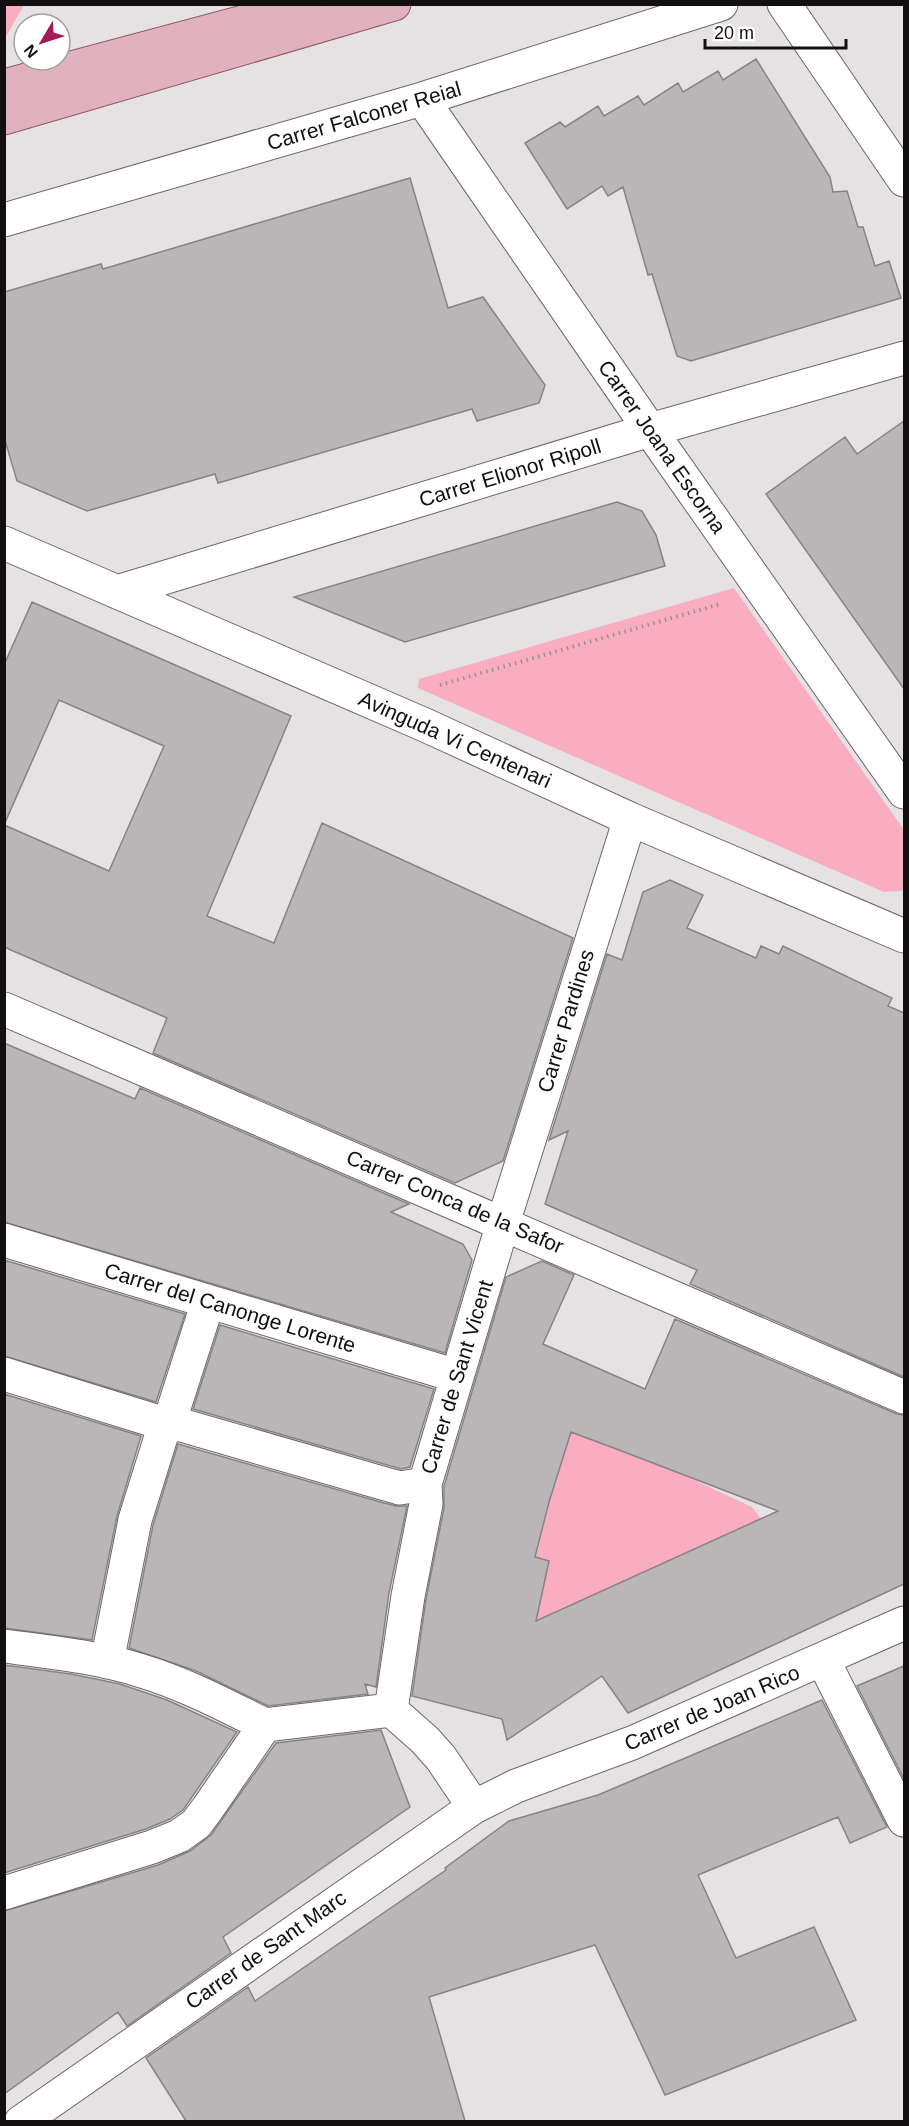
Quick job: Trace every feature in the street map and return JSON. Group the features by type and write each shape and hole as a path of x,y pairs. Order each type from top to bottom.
{"main road":[{"path":"4,86 311,4"},
{"path":"4,118 394,4"}],"street":[{"name":"Carrer Falconer Reial","path":"4,220 422,99 721,4"},
{"path":"784,4 904,180"},
{"name":"Carrer Joana Escorna","path":"422,99 650,430 904,792"},
{"name":"Carrer Elionor Ripoll","path":"117,592 650,430 904,358"},
{"name":"Avinguda Vi Centenari","path":"4,543 425,725 630,819 904,936"},
{"name":"Carrer Pardines","path":"503,1223 630,819"},
{"name":"Carrer Conca de la Safor","path":"4,1009 904,1397"},
{"name":"Carrer de Sant Vicent","path":"391,1710 408,1596 426,1504 425,1484 503,1223"},
{"name":"Carrer del Canonge Lorente","path":"4,1240 457,1376"},
{"path":"107,1662 135,1520 165,1424 172,1414 208,1302"},
{"path":"4,1374 165,1424 181,1425 400,1488 425,1484"},
{"name":"Carrer de Joan Rico","path":"516,1786 632,1743 904,1623"},
{"path":"4,1646 107,1662 142,1671 179,1684 265,1725 391,1710 425,1740 441,1758 474,1807"},
{"path":"822,1660 904,1820"},
{"path":"4,1893 152,1847 179,1836 196,1824 265,1725"},
{"name":"Carrer de Sant Marc","path":"21,2121 474,1807 516,1786"}],"path":[{"path":"425,725 440,684 764,591"}],"shaded area":[{"path":"4,5 24,5 20,12 12,12 12,26 5,38"},
{"path":"734,588 904,830 904,889 901,891 884,892 418,688 419,679"},
{"path":"571,1432 679,1473 752,1507 762,1520 548,1617 520,1623 548,1561 536,1557 549,1502"}],"building":[{"path":"756,59 830,177 833,192 847,191 858,227 863,227 875,266 889,261 901,298 691,361 677,356 652,274 648,275 623,187 608,196 602,186 567,209 525,143 560,122 565,127 598,106 604,116 638,96 644,105 678,83 683,92 718,71 723,80"},
{"path":"410,178 448,308 483,297 545,385 539,403 477,421 472,409 218,483 215,474 87,511 17,481 4,437 4,292 101,264 103,269"},
{"path":"904,421 904,689 766,494 845,437 857,454"},
{"path":"617,502 642,511 656,535 665,566 405,642 294,597"},
{"path":"32,602 291,716 207,916 274,943 322,823 573,938 503,1161 455,1183 153,1053 167,1018 4,947 4,665","holes":["59,700 164,746 109,871 4,825"]},
{"path":"670,880 703,895 687,928 756,958 761,946 779,954 783,946 892,998 888,1006 904,1013 904,1377 690,1284 697,1270 545,1204 568,1131 549,1140 607,954 622,960 643,892"},
{"path":"4,1043 135,1099 140,1088 409,1204 391,1212 463,1244 472,1260 445,1353 4,1222"},
{"path":"4,1260 185,1314 156,1402 4,1356"},
{"path":"542,1261 574,1275 543,1344 645,1389 675,1319 904,1415 904,1584 628,1713 602,1676 507,1740 502,1719 412,1696 426,1599 444,1508 444,1486 506,1277","holes":["571,1432 778,1511 536,1621 549,1561 535,1557"]},
{"path":"220,1325 434,1389 410,1467 401,1469 193,1409"},
{"path":"4,1394 141,1436 117,1516 92,1640 4,1628"},
{"path":"178,1444 384,1503 407,1506 389,1593 376,1687 365,1684 368,1694 268,1706 196,1671 129,1648 153,1525"},
{"path":"4,1665 71,1674 120,1684 167,1700 237,1732 183,1810 170,1819 146,1829 4,1873"},
{"path":"904,1666 904,1779 857,1686"},
{"path":"822,1700 887,1827 850,1843 838,1817 698,1875 736,1958 814,1927 856,2020 665,2095 595,1945 429,1997 465,2121 186,2121 146,2058 248,1987 255,2001 446,1870 445,1868 509,1821 598,1795"},
{"path":"381,1730 410,1807 223,1937 231,1953 127,2026 118,2012 4,2094 4,1911 158,1865 190,1851 211,1835 276,1743"}]}
